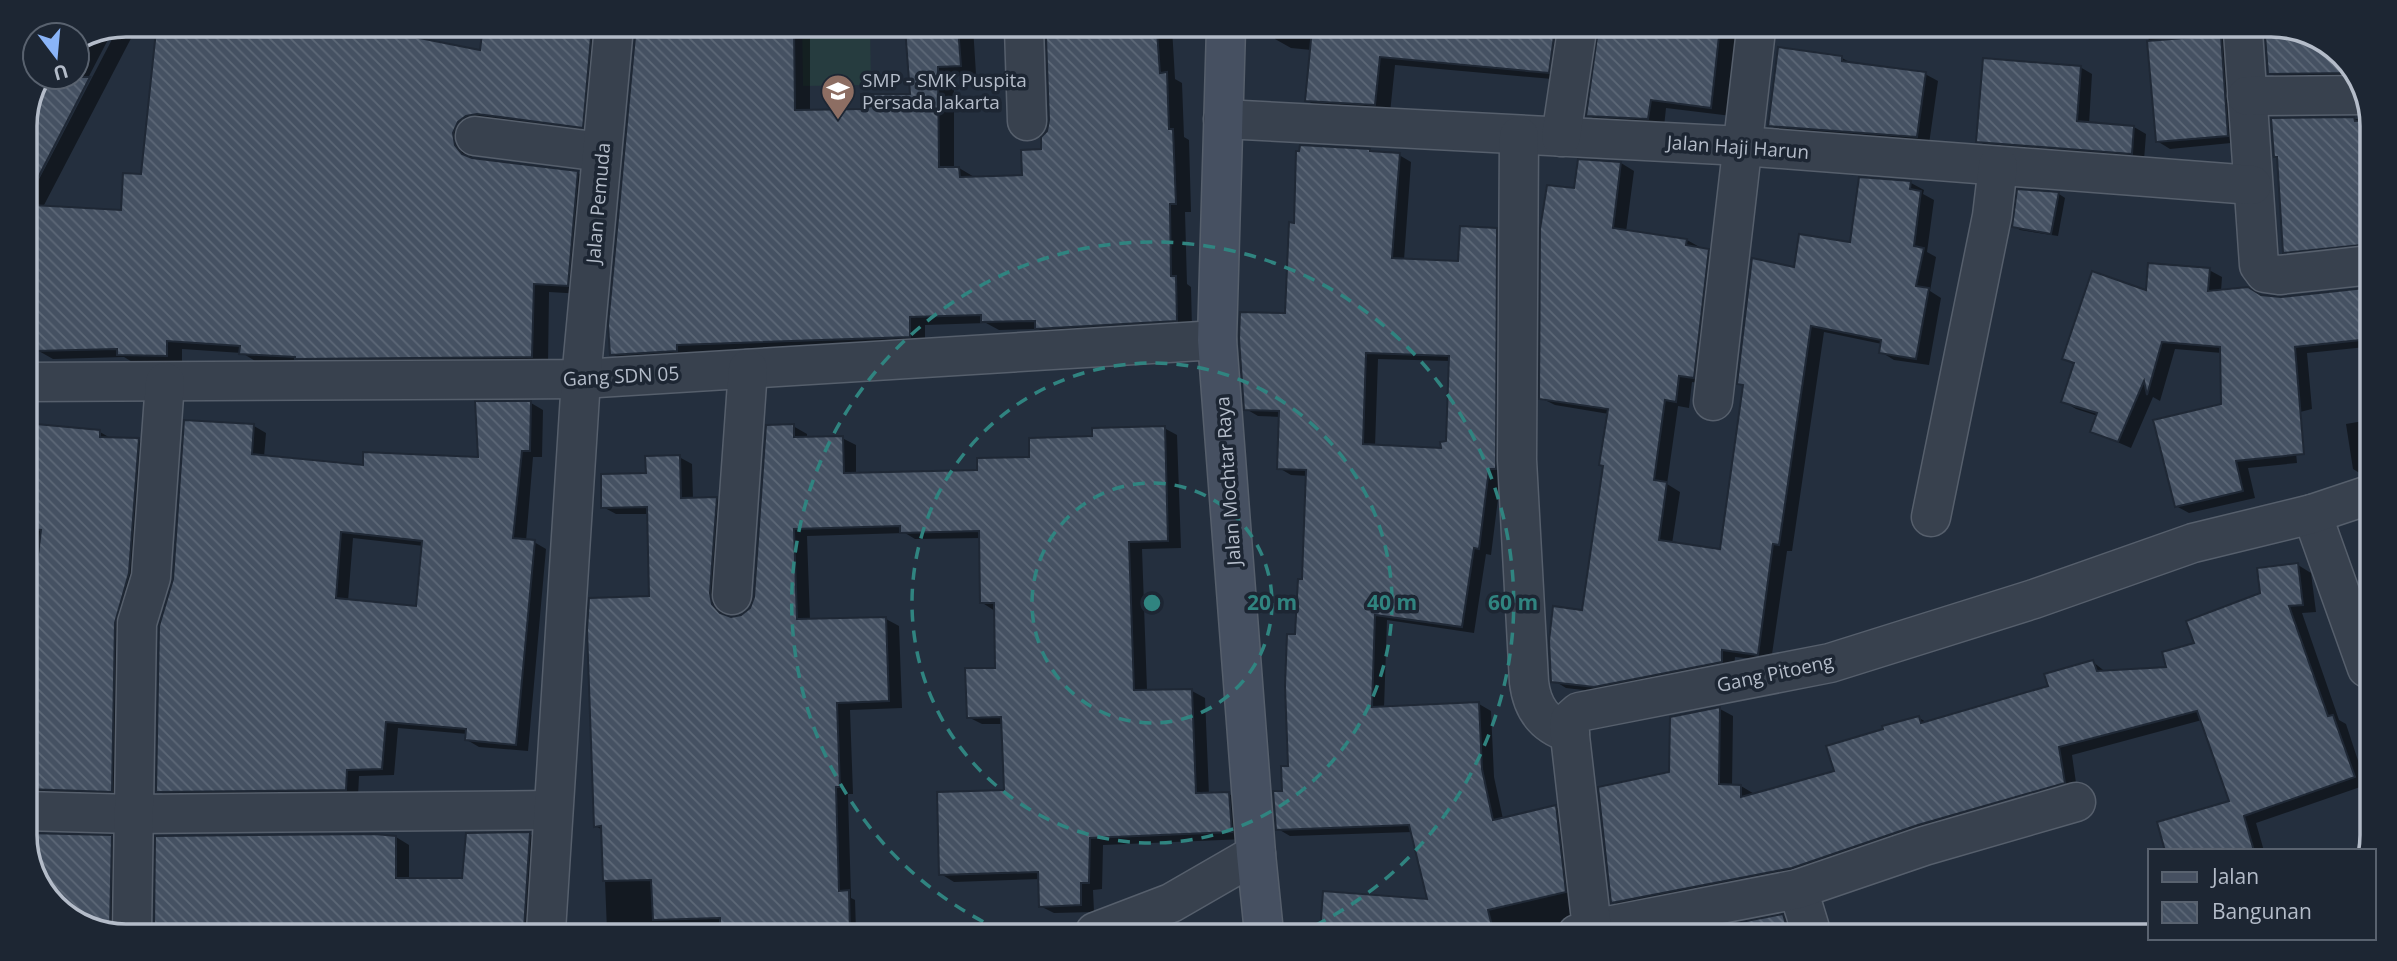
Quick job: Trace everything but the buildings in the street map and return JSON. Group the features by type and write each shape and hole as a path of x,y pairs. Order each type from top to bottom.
{"street":[{"name":"Jalan Pemuda","path":"546,924 581,379 613,37"},
{"path":"1024,37 1027,121"},
{"name":"Jalan Mochtar Raya","path":"1226,37 1217,340 1263,924"},
{"path":"1561,137 1576,37"},
{"path":"1713,401 1755,37"},
{"path":"2243,37 2259,265 2265,273 2279,275 2360,265"},
{"path":"2247,96 2355,95"},
{"name":"Jalan Haji Harun","path":"1223,119 1742,146 2252,185"},
{"path":"1519,135 1517,460 1530,695 1538,712 1557,729 1570,733 1583,924"},
{"path":"475,136 602,152"},
{"path":"1931,517 1992,216 1998,166"},
{"name":"Gang SDN 05","path":"37,382 581,379 1217,340"},
{"path":"732,595 748,369"},
{"path":"132,924 137,623 151,577 165,382"},
{"path":"2360,498 2312,514 2360,648"},
{"name":"Gang Pitoeng","path":"1570,733 1570,720 1579,712 1830,663 2034,599 2193,543 2312,514"},
{"path":"1624,924 1798,889 1924,846 2077,802"},
{"path":"37,811 134,814 552,810"},
{"path":"1116,924 1171,903 1256,854"},
{"path":"1798,889 1809,924"}],"green space":[{"path":"802,37 870,37 871,85 803,86"}],"place":[{"name":"SMP - SMK Puspita Persada Jakarta","path":"838,121"}]}
